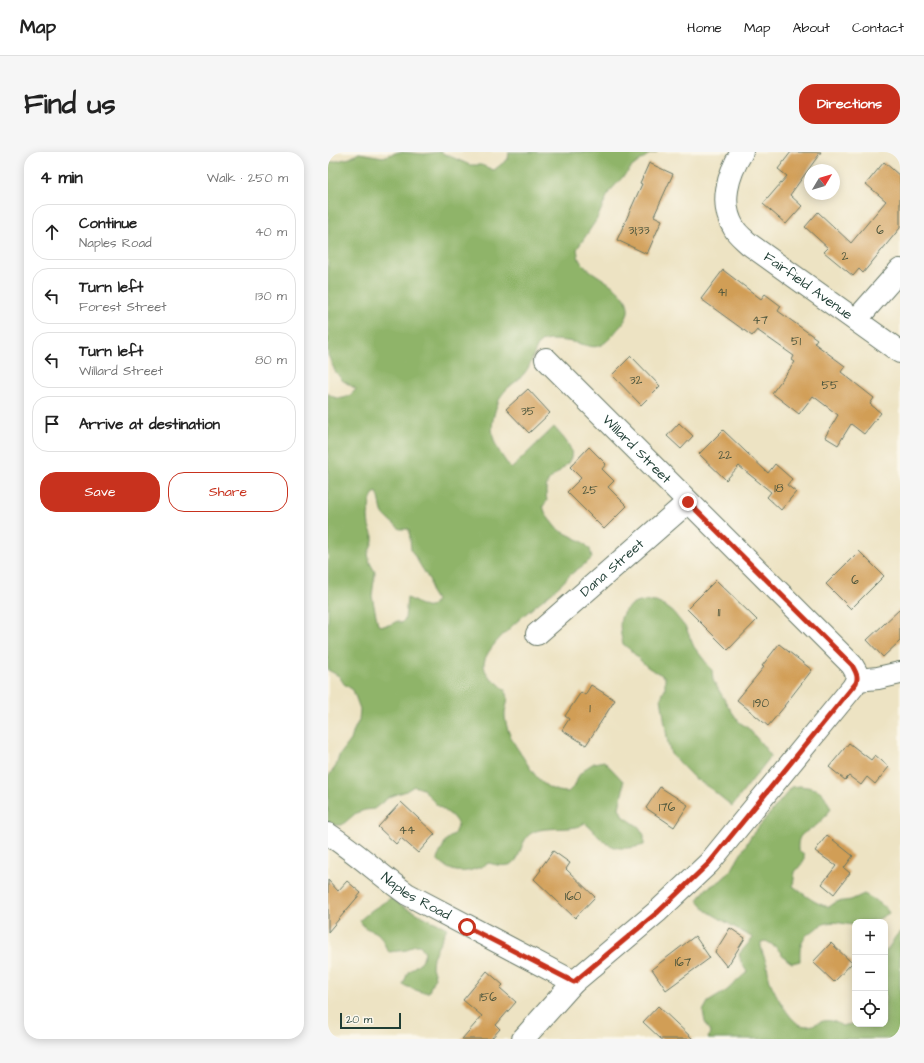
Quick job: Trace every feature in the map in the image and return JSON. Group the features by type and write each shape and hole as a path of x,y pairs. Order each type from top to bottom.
{"street":[{"name":"Fairfield Avenue","path":"742,152 729,180 727,190 727,211 734,229 749,244 900,352"},
{"path":"856,320 900,270"},
{"name":"Willard Street","path":"546,359 852,665 856,672 857,680"},
{"name":"Dana Street","path":"537,634 688,502"},
{"path":"523,1039 574,982 658,912 709,863 857,680 878,678 900,673"},
{"name":"Naples Road","path":"328,834 407,894 574,982"}],"green space":[{"path":"399,152 424,154 440,152 470,165 481,165 494,170 508,159 509,152 657,152 648,155 633,166 609,192 597,219 577,249 579,260 585,267 617,289 623,296 627,304 628,312 624,322 606,342 596,347 560,340 541,342 524,374 507,389 499,400 496,408 492,426 494,440 511,469 554,427 568,444 571,450 570,460 548,482 546,489 547,501 543,506 546,515 557,529 583,542 590,549 592,558 570,575 502,636 492,647 486,657 484,666 488,675 505,690 508,696 505,717 509,733 516,747 538,779 551,788 568,792 575,785 579,775 586,768 594,763 604,761 623,781 623,790 619,808 623,816 639,827 644,835 644,845 625,848 610,846 600,839 585,823 577,827 546,829 530,834 525,840 517,858 509,865 489,863 468,871 455,871 443,865 437,859 446,840 454,834 458,824 452,816 436,804 423,789 414,786 406,791 389,797 374,809 356,813 342,825 332,825 328,822 328,777 336,766 339,756 351,740 359,720 360,709 353,690 344,684 339,676 328,670 328,393 335,398 343,398 350,395 356,389 342,380 335,371 328,355 328,163 350,158 359,153 383,157","holes":["377,492 382,511 385,515 400,529 409,529 411,550 430,581 431,592 436,600 433,605 427,607 407,598 405,619 401,623 397,621 386,626 378,625 372,596 375,572 370,563 368,554 373,541 368,517 370,502 373,494"]},
{"path":"645,601 656,602 673,612 686,628 694,647 712,670 713,680 728,706 739,722 748,728 771,756 732,806 693,777 671,754 661,698 665,688 665,677 647,667 623,644 620,628 622,615 630,606"},
{"path":"800,786 817,789 823,794 831,809 820,822 803,834 799,839 798,850 804,854 804,861 795,872 793,886 806,896 824,906 829,907 836,902 851,900 864,894 881,904 889,913 879,919 852,919 852,925 831,922 818,927 803,940 800,952 800,961 792,963 786,959 776,947 766,941 761,942 771,983 787,1012 797,1023 801,1025 807,1026 829,1021 835,1022 842,1026 852,1024 852,1027 888,1027 888,948 900,932 900,1036 898,1039 708,1039 710,1032 705,1022 703,1011 708,1002 726,991 747,972 741,962 739,954 753,938 707,911 698,900 706,889 720,881 731,871 751,836 792,787"},
{"path":"391,898 404,907 447,928 433,957 432,967 435,977 429,992 421,992 403,985 408,972 422,961 425,952 420,945 414,945 407,950 389,952 379,935 374,931 365,928 360,920 372,910"}],"building":[{"path":"791,152 821,152 812,164 804,164 804,176 790,195 802,206 786,224 763,204 787,176 778,169"},
{"path":"884,162 900,176 900,228 863,273 859,269 853,276 824,252 828,248 805,227 818,212 851,243 886,201 866,184"},
{"path":"649,163 673,174 654,216 662,220 647,254 617,240 642,184 640,183"},
{"path":"723,270 761,299 765,294 781,306 778,311 817,339 814,343 845,366 841,372 874,398 870,404 881,413 864,434 851,424 838,445 825,437 838,415 813,396 799,414 772,393 795,362 792,360 794,356 757,330 752,336 701,299"},
{"path":"631,356 660,386 641,405 612,375"},
{"path":"528,389 550,413 529,433 506,409"},
{"path":"679,423 693,436 681,449 667,436"},
{"path":"723,430 768,473 775,464 792,479 787,485 796,492 781,510 767,497 771,492 739,466 726,480 699,454"},
{"path":"589,447 606,464 602,469 614,481 608,487 627,506 604,529 567,492 581,478 570,467"},
{"path":"859,551 884,576 851,609 826,584"},
{"path":"716,580 757,620 728,650 687,609"},
{"path":"900,609 900,641 883,657 867,640"},
{"path":"779,644 812,670 768,726 737,700 764,667 762,666"},
{"path":"591,685 615,700 586,745 562,730 569,719 565,716 581,692 585,695"},
{"path":"849,743 871,760 875,755 889,767 875,784 867,777 861,785 849,776 845,780 829,767"},
{"path":"660,787 688,805 674,827 646,808"},
{"path":"401,802 435,834 418,853 401,838 396,844 378,827"},
{"path":"827,835 853,856 844,868 850,873 834,894 822,884 836,866 815,851"},
{"path":"553,851 570,863 566,869 595,897 575,918 534,879"},
{"path":"328,880 338,891 347,881 361,893 328,932"},
{"path":"730,928 745,938 727,967 715,952"},
{"path":"695,936 710,958 666,990 652,969"},
{"path":"831,943 852,963 834,982 813,962"},
{"path":"487,971 503,985 500,988 516,1002 496,1025 500,1029 491,1039 462,1039 482,1016 463,1000"},
{"path":"658,1006 693,1039 661,1039 643,1022"}],"route":[{"path":"467,927 574,982 603,956 658,912 709,863 856,683 856,672 852,665 688,502"}]}
